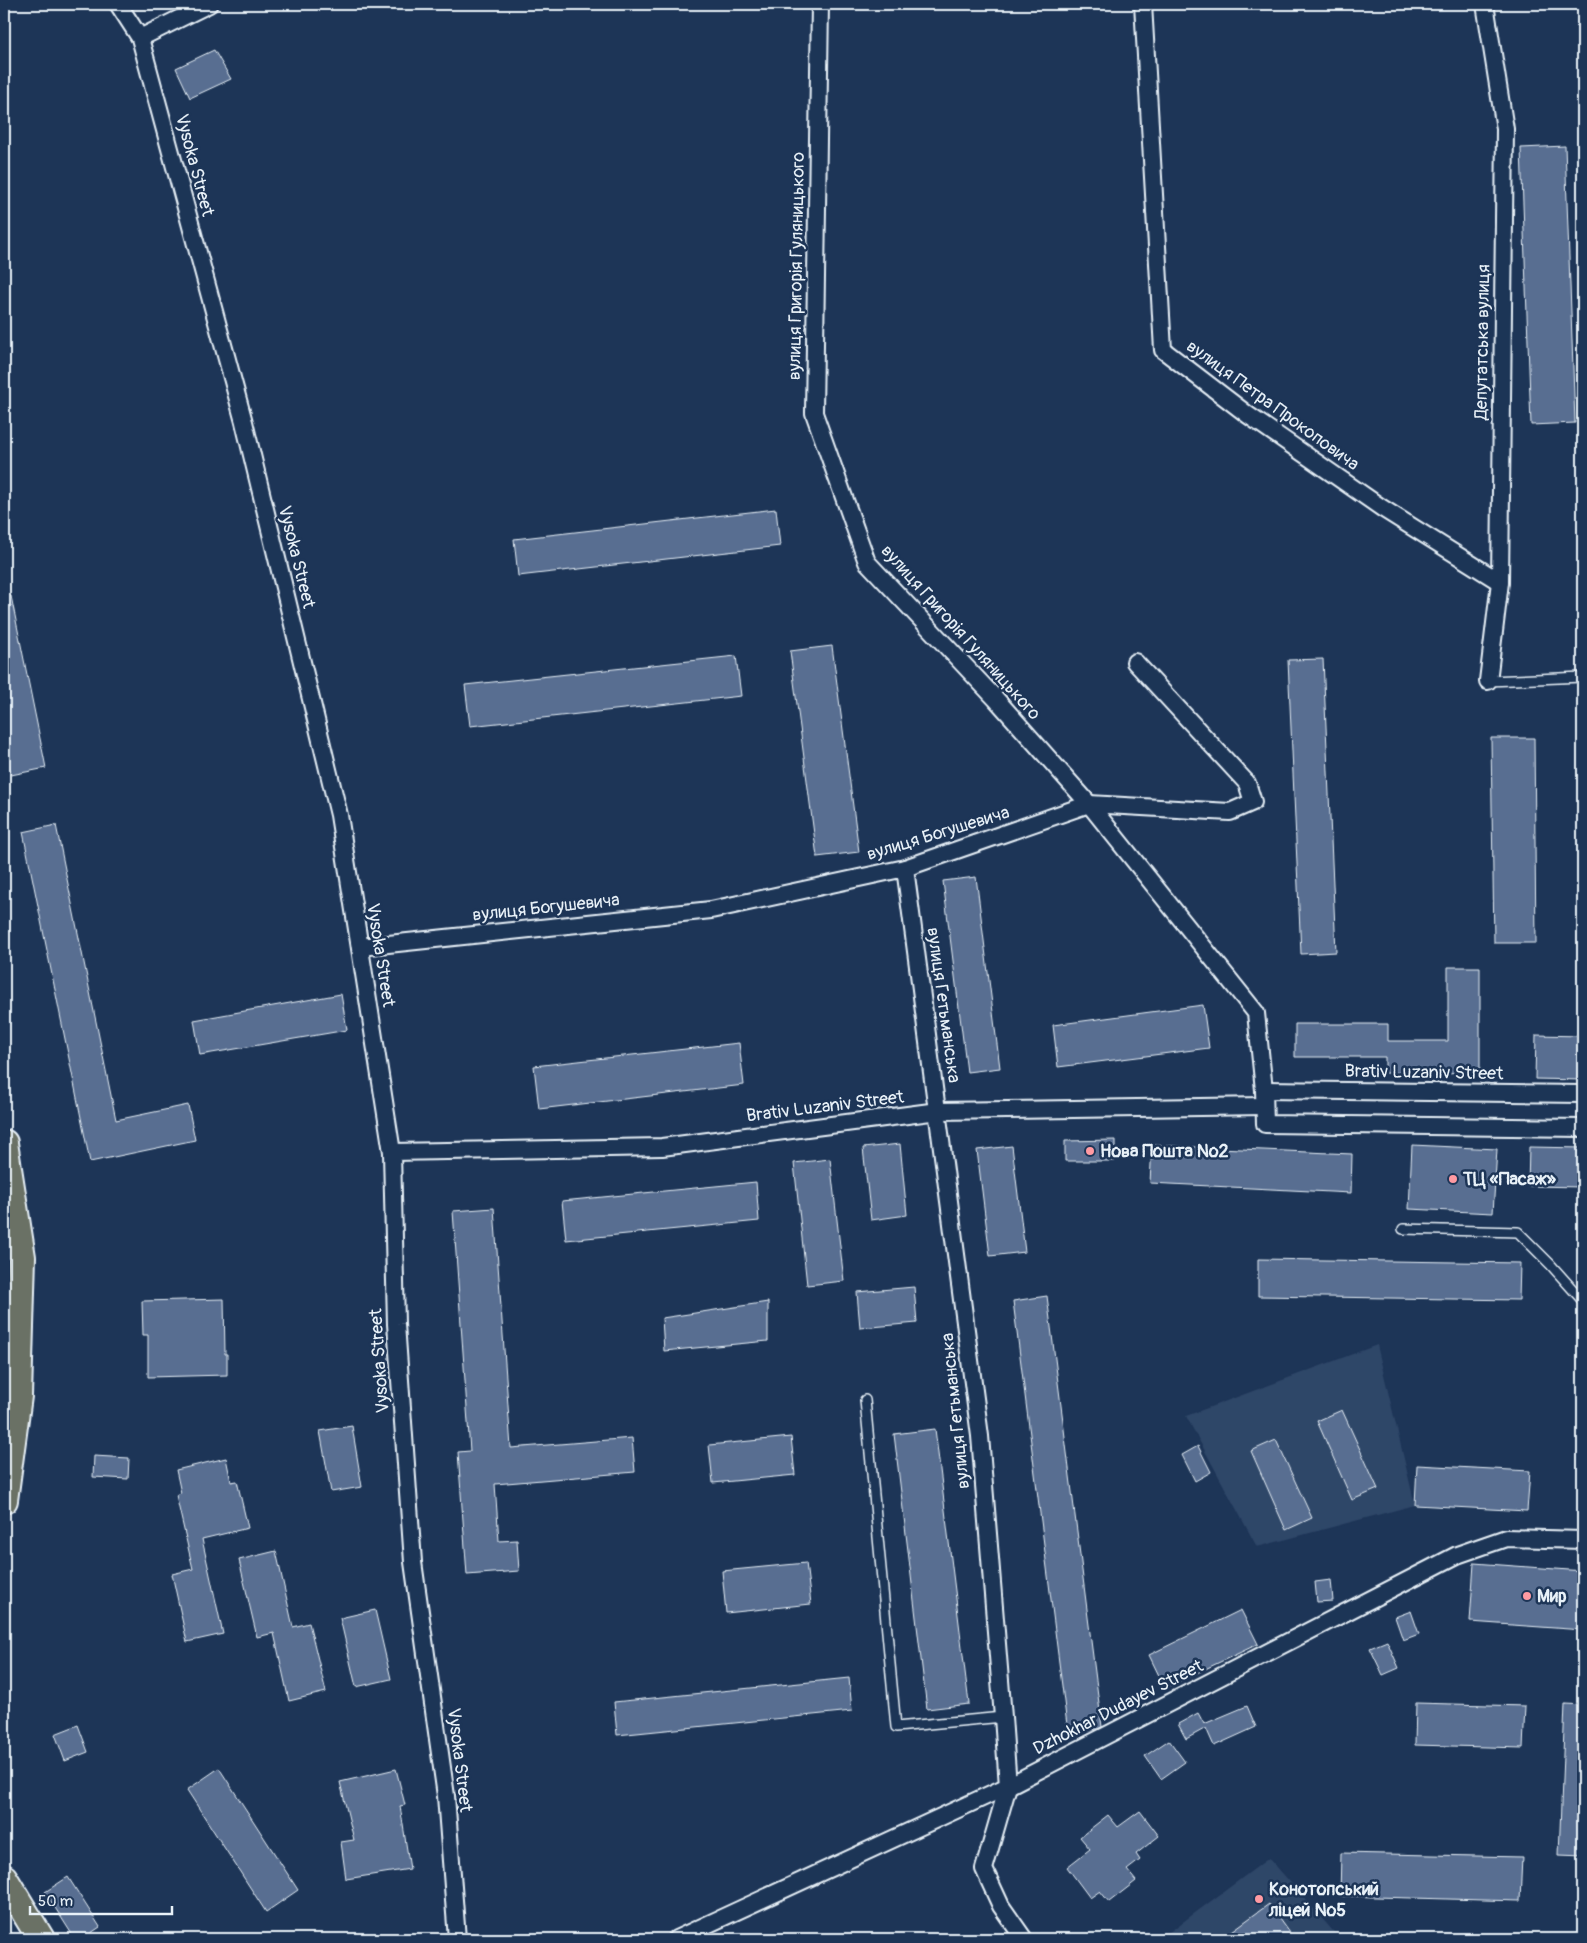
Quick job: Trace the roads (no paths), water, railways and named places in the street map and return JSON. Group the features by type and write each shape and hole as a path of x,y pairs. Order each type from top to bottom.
{"main road":[{"path":"4,1143 22,1257 18,1396 4,1500"},
{"path":"4,1878 41,1939"}],"street":[{"name":"Vysoka Street","path":"118,4 140,38 244,422 339,815 392,1152 396,1324 413,1562 446,1796 457,1939"},
{"path":"140,38 209,4"},
{"name":"вулиця Григорія Гуляницького","path":"820,4 814,413 867,562 996,699 1089,804 1256,1014 1265,1124 1583,1128"},
{"name":"вулиця Петра Прокоповича","path":"1143,4 1163,350 1248,415 1374,502 1500,582"},
{"name":"Депутатська вулиця","path":"1485,4 1505,129 1500,582 1488,682"},
{"name":"вулиця Богушевича","path":"360,947 711,910 905,868 1089,804 1230,812 1253,802 1247,783 1135,662"},
{"name":"вулиця Гетьманська","path":"905,868 980,1436 1008,1786 984,1869 1001,1906 1024,1939"},
{"name":"Brativ Luzaniv Street","path":"392,1152 662,1147 938,1111 1264,1098 1583,1094"},
{"name":"Dzhokhar Dudayev Street","path":"676,1939 1008,1786 1458,1555 1506,1538 1583,1540"}],"lane":[{"path":"1488,682 1583,677"},
{"path":"1402,1229 1518,1232 1550,1264 1583,1302"},
{"path":"865,1400 896,1727 1002,1717"}],"place":[{"name":"Нова Пошта №2","path":"1090,1151"},
{"name":"ТЦ «Пасаж»","path":"1453,1179"},
{"name":"Мир","path":"1527,1596"},
{"name":"Конотопський ліцей №5","path":"1259,1899"}]}
